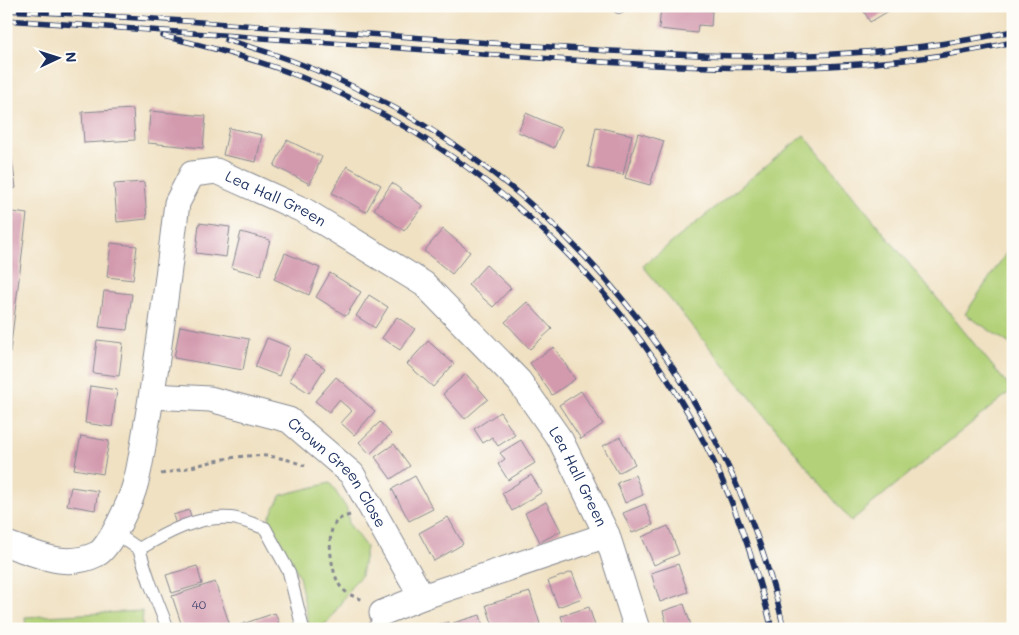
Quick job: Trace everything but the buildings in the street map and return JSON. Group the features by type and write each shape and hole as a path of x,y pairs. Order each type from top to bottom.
{"street":[{"name":"Lea Hall Green","path":"6,544 58,561 77,562 100,553 114,532 128,507 136,484 152,396 177,203 192,174 216,171 305,211 424,284 519,381 560,440 607,535 636,629"},
{"name":"Crown Green Close","path":"152,396 210,399 289,420 352,474 422,597"},
{"path":"378,621 422,597 607,535"}],"lane":[{"path":"139,549 168,532 199,521 231,518 266,528 289,572 303,629"},
{"path":"114,532 139,549 150,584 168,629"}],"path":[{"path":"157,475 187,469 222,458 249,455 271,455 313,470"},
{"path":"350,507 354,522"},
{"path":"352,514 338,519 332,526 329,541 339,585 347,593 368,602 378,621"}],"green space":[{"path":"804,135 1012,390 851,521 643,266"},
{"path":"1013,243 1013,346 965,314"},
{"path":"330,483 347,509 349,524 366,547 361,576 353,584 329,621 318,629 310,629 299,576 269,518 281,495"},
{"path":"142,611 143,629 26,629 25,617"}],"railway":[{"path":"6,10 697,55 824,55 950,43 1013,31"},
{"path":"6,20 548,59 748,68 815,67 881,62 947,54 1013,42"},
{"path":"163,36 250,59 301,77 365,105 426,140 484,180 537,225 587,274 631,328 671,386 706,446 736,513 752,559 772,629"},
{"path":"226,40 327,75 421,124 508,185 586,257 653,339 710,430 754,527 784,629"}]}
